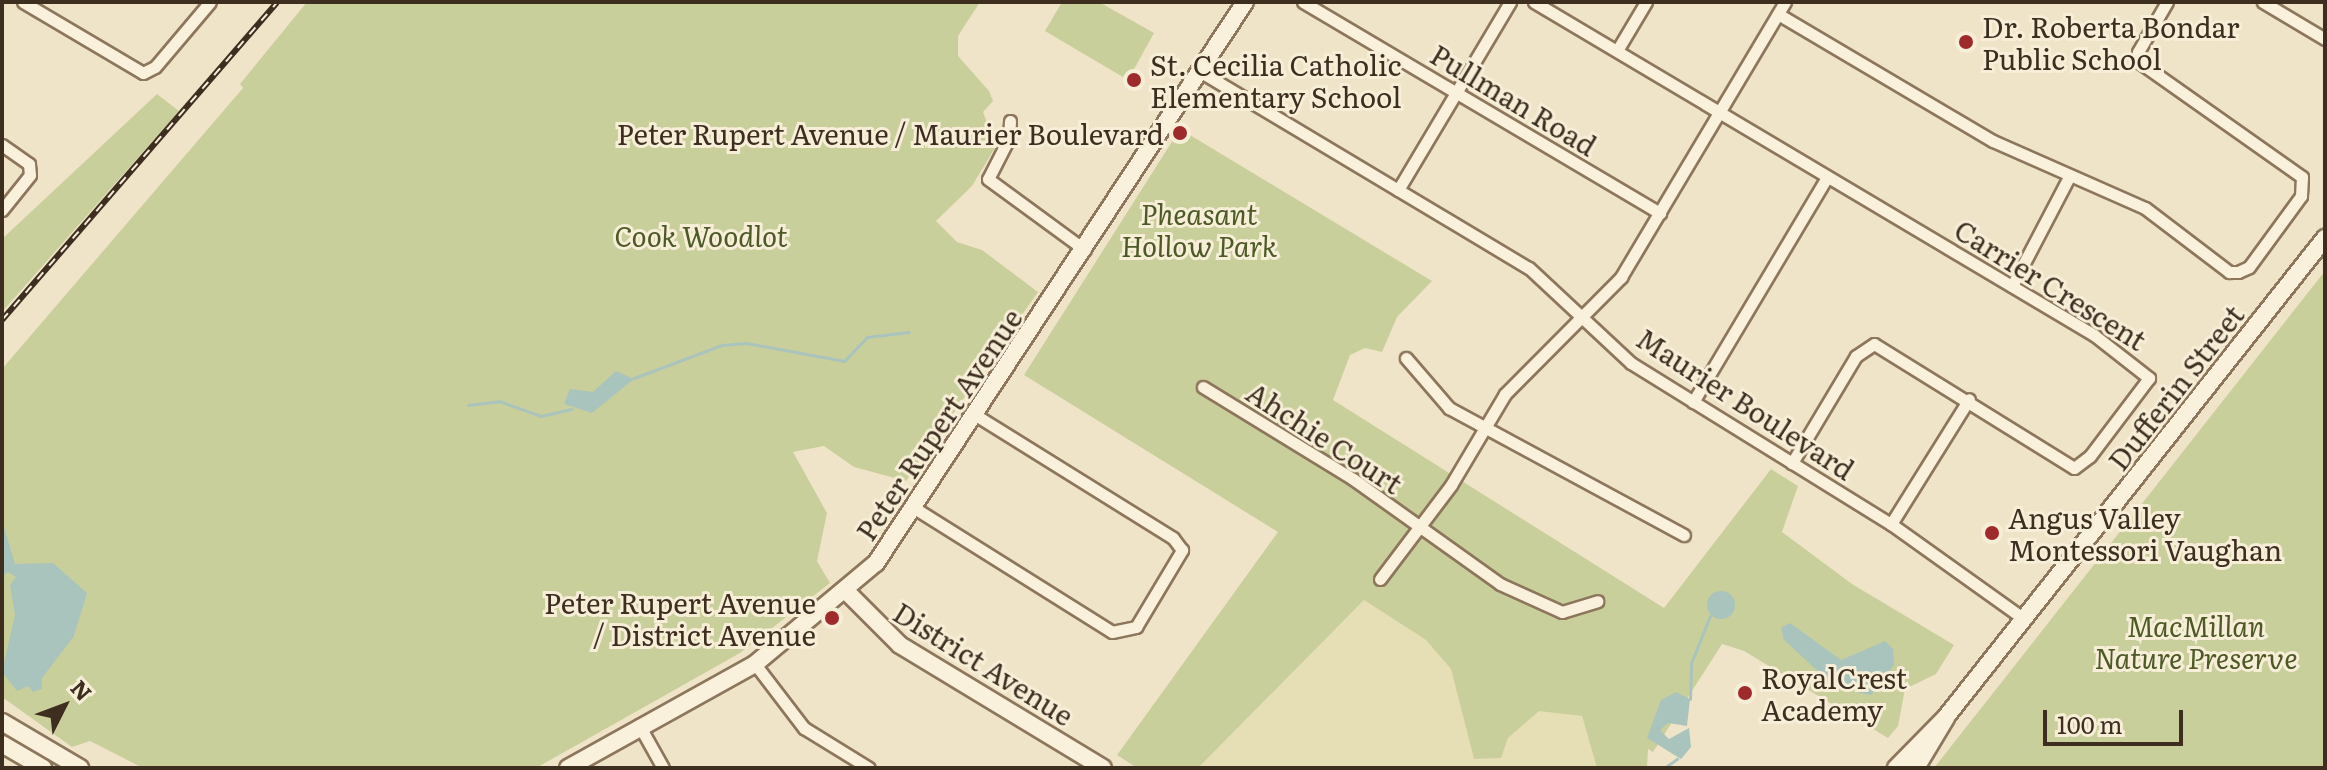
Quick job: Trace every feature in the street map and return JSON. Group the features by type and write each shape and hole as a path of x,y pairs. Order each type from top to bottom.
{"street":[{"path":"23,2 143,73 155,67 210,2"},
{"name":"Peter Rupert Avenue","path":"568,768 639,725 755,664 846,591 916,509 1245,2"},
{"name":"Pullman Road","path":"1303,2 1660,213"},
{"path":"1398,190 1510,2"},
{"name":"Carrier Crescent","path":"1534,2 1618,49 2012,286 2134,362 2149,378 2146,387 2074,468 1883,347 1866,346 1792,463"},
{"path":"1618,49 1646,2"},
{"path":"1380,579 1420,529 1520,376 1621,277 1785,2"},
{"path":"1778,14 1993,141 2145,208 2229,272 2249,267 2301,196 2297,171 2139,62 2167,2"},
{"path":"2263,2 2325,39"},
{"name":"Maurier Boulevard","path":"1201,72 1550,282 1631,363 1891,524 2024,619"},
{"path":"1010,121 1009,138 988,179 1085,250"},
{"path":"2,145 29,164 30,175 2,210"},
{"path":"1693,402 1827,177"},
{"path":"2012,286 2069,177"},
{"name":"Dufferin Street","path":"1896,768 1946,717 2325,238"},
{"path":"1406,358 1449,408 1684,535"},
{"name":"Ahchie Court","path":"1203,387 1353,479 1486,576 1546,608 1577,611 1597,601"},
{"path":"1891,524 1969,399"},
{"path":"916,509 1112,632 1136,627 1177,563 1182,550 1173,538 977,416"},
{"name":"District Avenue","path":"846,591 900,645 1103,768"},
{"path":"755,664 804,728 869,768"},
{"name":"Dufferin Street","path":"1916,768 1946,717"},
{"path":"2,722 80,768"},
{"path":"639,725 663,768"},
{"path":"2,744 43,768"}],"shaded area":[{"path":"1364,600 1426,640 1451,669 1474,759 1501,757 1508,738 1539,710 1582,716 1597,768 1198,768"}],"green space":[{"name":"Cook Woodlot","path":"307,2 980,2 958,36 958,56 989,91 993,101 983,112 996,146 972,186 936,221 957,242 982,250 1038,292 906,481 854,467 824,446 793,452 827,513 817,561 830,583 740,653 536,768 143,768 90,741 72,747 2,697 2,369 243,88 240,84"},
{"path":"1062,2 1099,2 1154,33 1128,80 1045,31"},
{"path":"157,94 179,111 2,312 2,239"},
{"name":"Pheasant Hollow Park","path":"1180,129 1432,281 1397,317 1382,352 1365,348 1350,355 1333,400 1664,608 1771,469 1798,486 1782,532 1852,584 1954,645 1936,674 1905,689 1898,726 1888,738 1744,651 1722,644 1653,752 1648,749 1647,768 1597,768 1582,716 1539,711 1508,738 1501,758 1474,759 1451,669 1426,640 1364,600 1198,768 1137,768 1117,755 1278,532 1024,375"},
{"name":"MacMillan Nature Preserve","path":"2325,271 2325,768 1934,768"}],"water":[{"path":"616,371 634,379 592,413 564,404 570,389 593,392"},
{"path":"2,521 15,564 53,563 87,593 74,636 42,678 42,689 33,692 28,686 17,691 2,672 15,615 10,585 16,577 8,572 2,577"},
{"path":"1721,591 1731,595 1735,605 1731,615 1721,619 1711,615 1707,605 1711,595"},
{"path":"1790,623 1841,660 1885,641 1893,649 1894,665 1871,695 1859,693 1821,674 1784,640 1781,628"},
{"path":"1676,692 1690,699 1687,726 1668,723 1660,730 1669,739 1689,728 1691,747 1681,759 1647,738 1661,700"}],"waterway":[{"path":"634,378 722,345 746,343 844,361 867,337 909,332"},
{"path":"468,405 499,401 541,416 571,409"},
{"path":"1690,699 1691,663 1710,616"},
{"path":"1664,768 1677,759"}],"railway":[{"path":"2,320 277,2"}],"place":[{"name":"Dr. Roberta Bondar Public School","path":"1966,42"},
{"name":"St. Cecilia Catholic Elementary School","path":"1134,80"},
{"name":"Peter Rupert Avenue / Maurier Boulevard","path":"1180,133"},
{"name":"Angus Valley Montessori Vaughan","path":"1992,533"},
{"name":"Peter Rupert Avenue / District Avenue","path":"832,618"},
{"name":"RoyalCrest Academy","path":"1745,693"}]}
